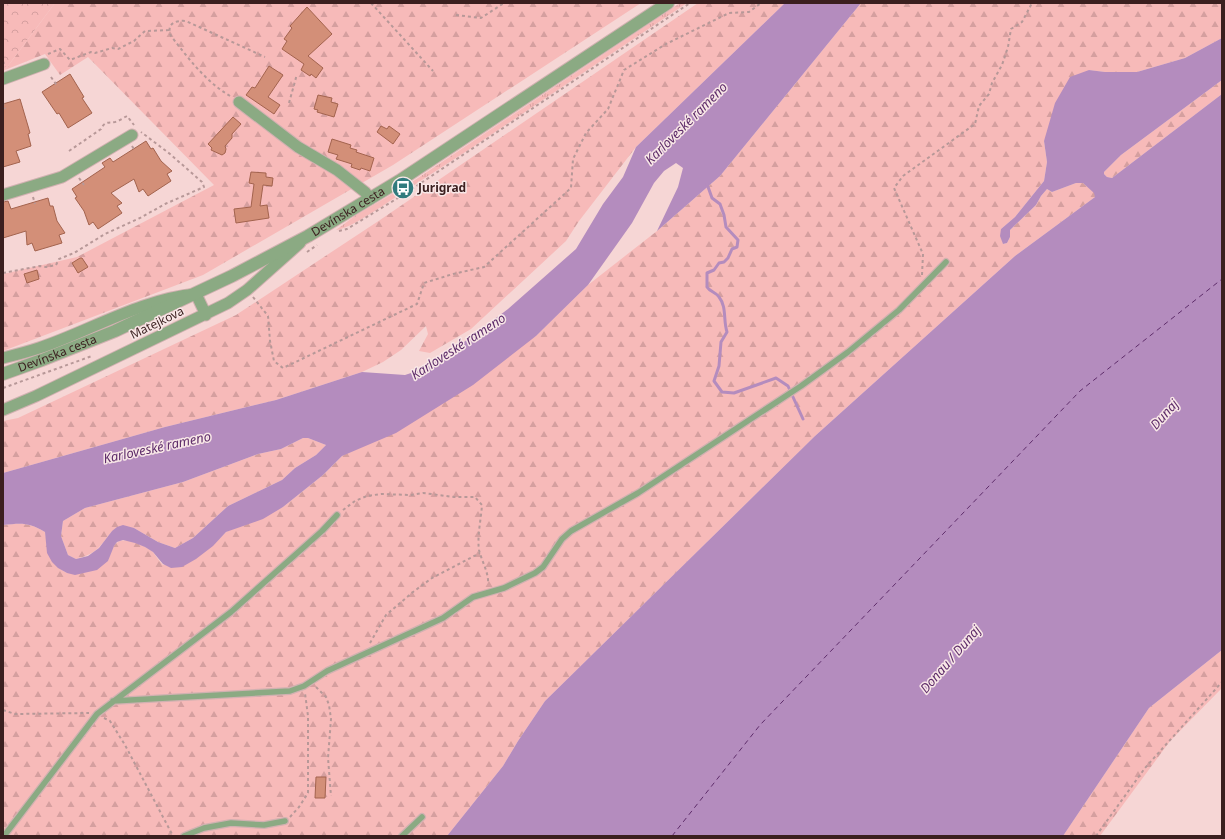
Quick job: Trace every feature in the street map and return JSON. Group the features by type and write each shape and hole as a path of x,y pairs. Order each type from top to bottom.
{"street":[{"name":"Devínska cesta","path":"3,374 115,332 196,294 308,236 370,199 668,3"},
{"path":"3,79 45,59"},
{"path":"239,102 298,147 337,170 365,192 370,199"},
{"path":"3,195 62,178 136,131"},
{"name":"Matejkova","path":"3,410 36,396 228,303 247,290 308,236"},
{"path":"196,294 201,317"},
{"name":"Matejkova","path":"3,358 39,348 109,319 156,302 176,296 196,294"}],"lane":[{"path":"113,701 290,692 304,686 326,671 443,618 473,597 504,588 535,573 543,567 562,539 571,531 638,493 783,399 848,352 899,310 946,262"},
{"path":"4,836 97,714 231,612 322,531 337,515"},
{"path":"402,836 422,817"},
{"path":"184,836 204,828 231,823 264,825 285,822"}],"path":[{"path":"370,3 433,71"},
{"path":"456,15 481,18 504,3"},
{"path":"336,231 347,229 406,193 690,3"},
{"path":"251,295 268,316 270,341 274,361 283,368 417,304 424,283 453,274 484,267 571,188 573,160 586,133 608,109 624,70 666,44 729,13 750,12 762,3"},
{"path":"922,277 923,254 894,188 903,176 975,124 979,106 989,94 992,83 1002,65 1008,47 1011,29 1022,22 1032,3"},
{"path":"239,102 219,90 204,76 171,36 169,30 170,26 175,22 186,21 266,57"},
{"path":"45,59 60,49 70,60 90,52 95,53 112,48 118,49 134,41 145,31 169,30"},
{"path":"289,103 297,74"},
{"path":"51,77 58,87"},
{"path":"3,102 5,109"},
{"path":"3,273 40,266 46,267 56,265 59,259 74,253 105,234 140,218 165,204 204,187 202,182 170,154 136,131 127,116 115,122 107,122 103,124 101,128 69,151"},
{"path":"78,177 84,185"},
{"path":"32,194 35,204"},
{"path":"302,255 320,242"},
{"path":"337,515 355,502 367,496 381,494 411,495 423,493 454,497 475,497 482,505 479,535 480,553 488,579 487,593"},
{"path":"363,655 386,615 432,578 480,553"},
{"path":"310,682 326,696 329,705 331,718 328,758 331,796"},
{"path":"1096,836 1145,768 1222,682"},
{"path":"285,822 299,807 308,793 308,716 304,686"},
{"path":"3,710 15,714 97,714 110,721 125,745 173,836"}],"green space":[{"path":"3,3 55,3 3,71"},
{"path":"55,3 641,3 393,165 203,275 3,351 3,274 77,257 214,185 88,57 60,75 45,54 5,70"},
{"path":"680,3 687,3 408,189 406,186"},
{"path":"698,3 785,3 636,147 579,221 566,241 471,329 430,353 419,351 428,334 426,326 401,350 383,362 362,372 276,400 165,427 3,473 3,421 18,418 236,315 380,220"},
{"path":"861,3 1222,3 1222,38 1185,58 1137,72 1105,72 1089,70 1044,141 1047,162 1044,181 1015,217 1001,229 1003,244 1007,243 1010,237 1010,230 1036,205 1047,189 1052,192 1076,183 1083,183 1095,193 1095,197 1015,256 815,436 545,701 503,766 447,836 3,836 3,525 25,524 34,526 45,532 50,556 56,565 67,573 108,561 114,545 122,541 131,541 146,547 153,552 163,565 212,546 226,532 283,507 323,475 342,456 536,336 588,285 657,231 720,176"},
{"path":"1222,80 1222,94 1112,178 1107,177 1104,174 1104,172 1121,155"},
{"path":"399,190 401,194 368,215 342,229 336,230 356,215"},
{"path":"303,438 308,438 326,445 316,455 295,468 282,480 228,506 193,538 175,548 158,542 134,528 112,531 101,546 88,555 76,559 68,555 61,536 63,521 85,508 183,482 258,454 281,449"},
{"path":"1222,650 1222,688 1170,741 1100,836 1063,836 1149,708"}],"water":[{"name":"Karloveské rameno","path":"785,3 861,3 720,176 657,231 678,187 683,168 676,163 664,171 654,183 632,223 588,285 536,336 473,385 396,433 342,456 323,475 283,507 263,519 226,532 213,546 196,559 182,567 171,568 163,564 153,552 145,547 123,540 117,542 108,561 97,570 75,575 58,568 52,562 47,553 45,532 34,526 25,524 3,525 3,473 165,427 276,400 362,372 405,375 423,369 464,342 508,309 576,249 603,204 623,177 636,147","holes":["303,438 308,438 326,445 316,455 295,468 282,480 228,506 193,538 175,548 158,542 134,528 123,525 112,531 99,548 88,556 76,559 68,555 61,536 63,521 85,508 183,482 258,454 281,449"]},
{"path":"1222,38 1222,80 1121,155 1104,172 1104,174 1107,177 1112,178 1222,94 1222,650 1149,708 1063,836 447,836 503,766 545,701 815,436 1015,256 1095,197 1094,193 1083,183 1076,183 1052,192 1047,189 1036,205 1010,230 1010,237 1007,243 1003,244 1000,236 1001,229 1015,217 1044,181 1047,162 1044,141 1055,103 1070,77 1089,70 1105,72 1137,72 1185,58"}],"building":[{"path":"307,7 332,34 308,56 323,68 316,78 301,70 304,64 282,49 287,41 284,39 292,28 290,26"},
{"path":"269,66 283,75 268,97 280,105 274,114 246,95 252,87 255,88"},
{"path":"70,74 84,97 82,98 92,113 68,128 59,113 57,114 42,92"},
{"path":"318,95 332,98 331,102 338,104 334,117 317,112 318,110 314,109"},
{"path":"20,99 30,133 28,134 31,146 16,151 20,162 3,167 3,104"},
{"path":"233,117 241,124 232,134 232,138 225,146 225,153 222,155 211,150 212,148 208,144"},
{"path":"381,126 387,129 389,126 400,134 393,144 377,132"},
{"path":"332,139 351,145 350,148 357,150 356,152 374,158 370,171 351,167 352,164 336,159 338,155 328,152"},
{"path":"146,141 151,149 153,148 161,161 172,171 167,174 171,181 148,196 143,189 139,192 134,179 111,193 122,203 117,206 122,213 98,229 93,222 89,225 84,211 75,198 77,197 72,189 105,167 102,163 110,158 113,162"},
{"path":"251,172 266,173 266,177 273,178 272,186 263,185 260,206 267,205 269,218 236,223 234,209 251,207 254,184 249,183"},
{"path":"48,198 50,206 53,206 57,221 65,233 59,235 62,243 35,251 32,243 27,245 26,231 3,238 3,202 8,201 11,209"},
{"path":"82,258 88,267 78,273 72,263"},
{"path":"37,270 39,279 27,283 24,274"},
{"path":"316,777 326,777 325,798 315,798"}],"waterway":[{"path":"707,184 712,198 720,204 726,227 738,240 737,247 732,249 728,258 724,262 719,263 714,270 707,273 707,287 718,295 723,305 727,332 721,342 719,366 714,381 722,392 734,393 776,378 788,386 803,419"}],"ferry route":[{"path":"672,836 760,725 1080,391 1222,279"}],"place":[{"name":"Jurigrad","path":"403,188"}],"water label":[{"name":"Dunaj","path":"1164,414"},
{"name":"Donau / Dunaj","path":"950,659"}]}
